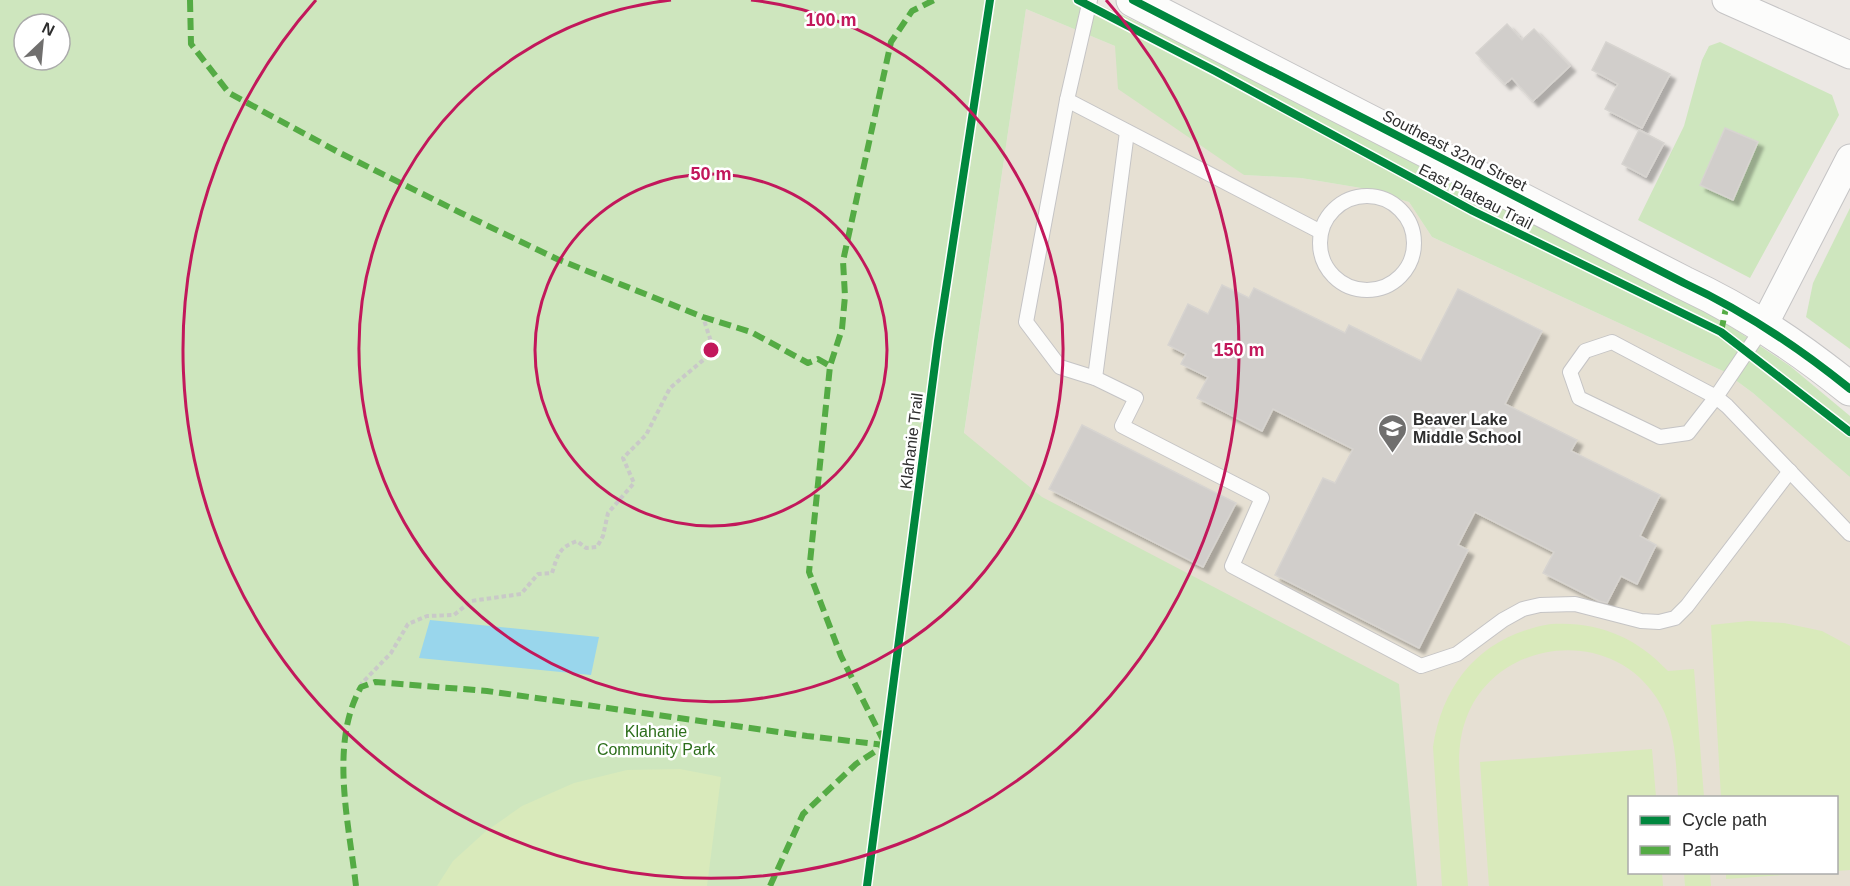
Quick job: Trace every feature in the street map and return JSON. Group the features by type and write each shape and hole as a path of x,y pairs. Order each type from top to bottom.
{"street":[{"name":"Southeast 32nd Street","path":"1133,0 1673,278 1727,303 1764,325 1850,389"},
{"path":"1726,0 1850,55"},
{"path":"1764,325 1850,158"}],"lane":[{"path":"1090,0 1067,100 1026,322 1060,367 1095,378 1136,398 1122,426 1262,498 1232,566 1421,666 1457,654 1503,620 1523,609 1540,605 1575,604 1641,621 1659,622 1675,618 1687,606 1790,471"},
{"path":"1067,100 1321,232"},
{"path":"1095,378 1127,132"},
{"path":"1364,195 1379,197 1393,203 1404,213 1412,226 1415,241 1413,256 1407,270 1395,281 1381,288 1365,290 1349,286 1335,278 1325,264 1320,249 1321,232 1327,218 1336,207 1349,199 1364,195"},
{"path":"1764,325 1716,398 1688,433 1660,437 1579,399 1570,372 1585,351 1612,342 1716,398 1727,406 1850,534"}],"path":[{"path":"361,687 362,683 391,653 408,624 427,616 454,615 471,601 520,594 538,574 552,573 558,553 566,545 577,541 586,548 597,547 603,536 608,513 634,483 623,458 646,435 670,388 714,351 703,317"}],"shaded area":[{"name":"Beaver Lake Middle School","path":"1026,9 1115,46 1244,175 1301,178 1361,188 1409,202 1432,237 1723,371 1753,393 1848,474 1850,477 1850,886 898,886"}],"green space":[{"name":"Klahanie Community Park","path":"0,0 1089,0 1247,72 1680,293 1790,366 1850,416 1850,477 1753,393 1723,371 1432,237 1409,202 1361,188 1301,178 1244,175 1118,89 1115,46 1026,9 964,433 1042,497 1399,684 1417,886 0,886"},
{"path":"1720,42 1832,95 1839,115 1750,278 1638,220 1684,126 1702,60 1709,46"},
{"path":"1850,208 1850,349 1806,317 1813,283"},
{"path":"1748,621 1784,623 1822,631 1850,646 1850,870 1838,871 1838,796 1721,796 1711,625"},
{"path":"1551,624 1585,625 1629,640 1656,659 1668,671 1694,669 1704,796 1678,796 1674,746 1668,720 1656,697 1636,674 1611,659 1583,651 1554,651 1526,658 1501,672 1481,692 1466,719 1460,741 1459,764 1468,886 1442,886 1433,747 1438,723 1446,701 1471,664 1506,638"},
{"path":"1652,749 1656,796 1628,796 1628,874 1662,874 1663,886 1489,886 1480,762"},
{"path":"680,769 721,777 707,886 437,886 453,861 485,832 522,806 574,783 627,770"},
{"path":"1684,874 1710,874 1711,886 1685,886"},
{"path":"1726,874 1797,874 1726,879"}],"water":[{"path":"430,620 599,637 591,675 419,658"}],"building":[{"path":"1507,24 1522,40 1534,29 1570,66 1533,101 1512,78 1505,84 1476,53"},
{"path":"1606,42 1670,74 1642,128 1605,109 1618,84 1592,70"},
{"path":"1725,128 1758,142 1733,200 1700,185"},
{"path":"1639,130 1664,143 1646,177 1622,164"},
{"path":"1222,285 1249,298 1254,288 1345,333 1349,325 1421,361 1458,289 1542,331 1505,404 1577,440 1571,451 1660,495 1640,536 1656,545 1637,584 1621,576 1607,603 1599,601 1543,573 1554,552 1475,512 1458,545 1468,550 1419,648 1275,575 1323,478 1335,483 1353,449 1273,409 1262,431 1197,398 1208,377 1181,364 1186,354 1168,345 1188,304 1208,314"},
{"path":"1082,425 1236,503 1203,567 1049,489"}],"marked path":[{"path":"190,0 191,44 229,93 340,153 557,259 703,317 751,332 808,363 818,359 830,366"},
{"path":"884,742 841,656 809,572 830,366 842,329 845,296 843,261 891,42 912,11 934,0"},
{"path":"1721,332 1727,303"},
{"path":"356,886 344,784 346,733 351,709 361,687 375,682 487,691 885,745"},
{"path":"770,886 803,814 856,764 885,745"}],"cycle path":[{"name":"Klahanie Trail","path":"867,886 938,341 990,0"},
{"name":"East Plateau Trail","path":"1078,0 1215,71 1473,211 1721,332 1850,432"},
{"name":"East Plateau Trail","path":"1133,0 1729,306 1791,344 1850,389"}],"place":[{"name":"Beaver Lake Middle School","path":"1392,454"}]}
